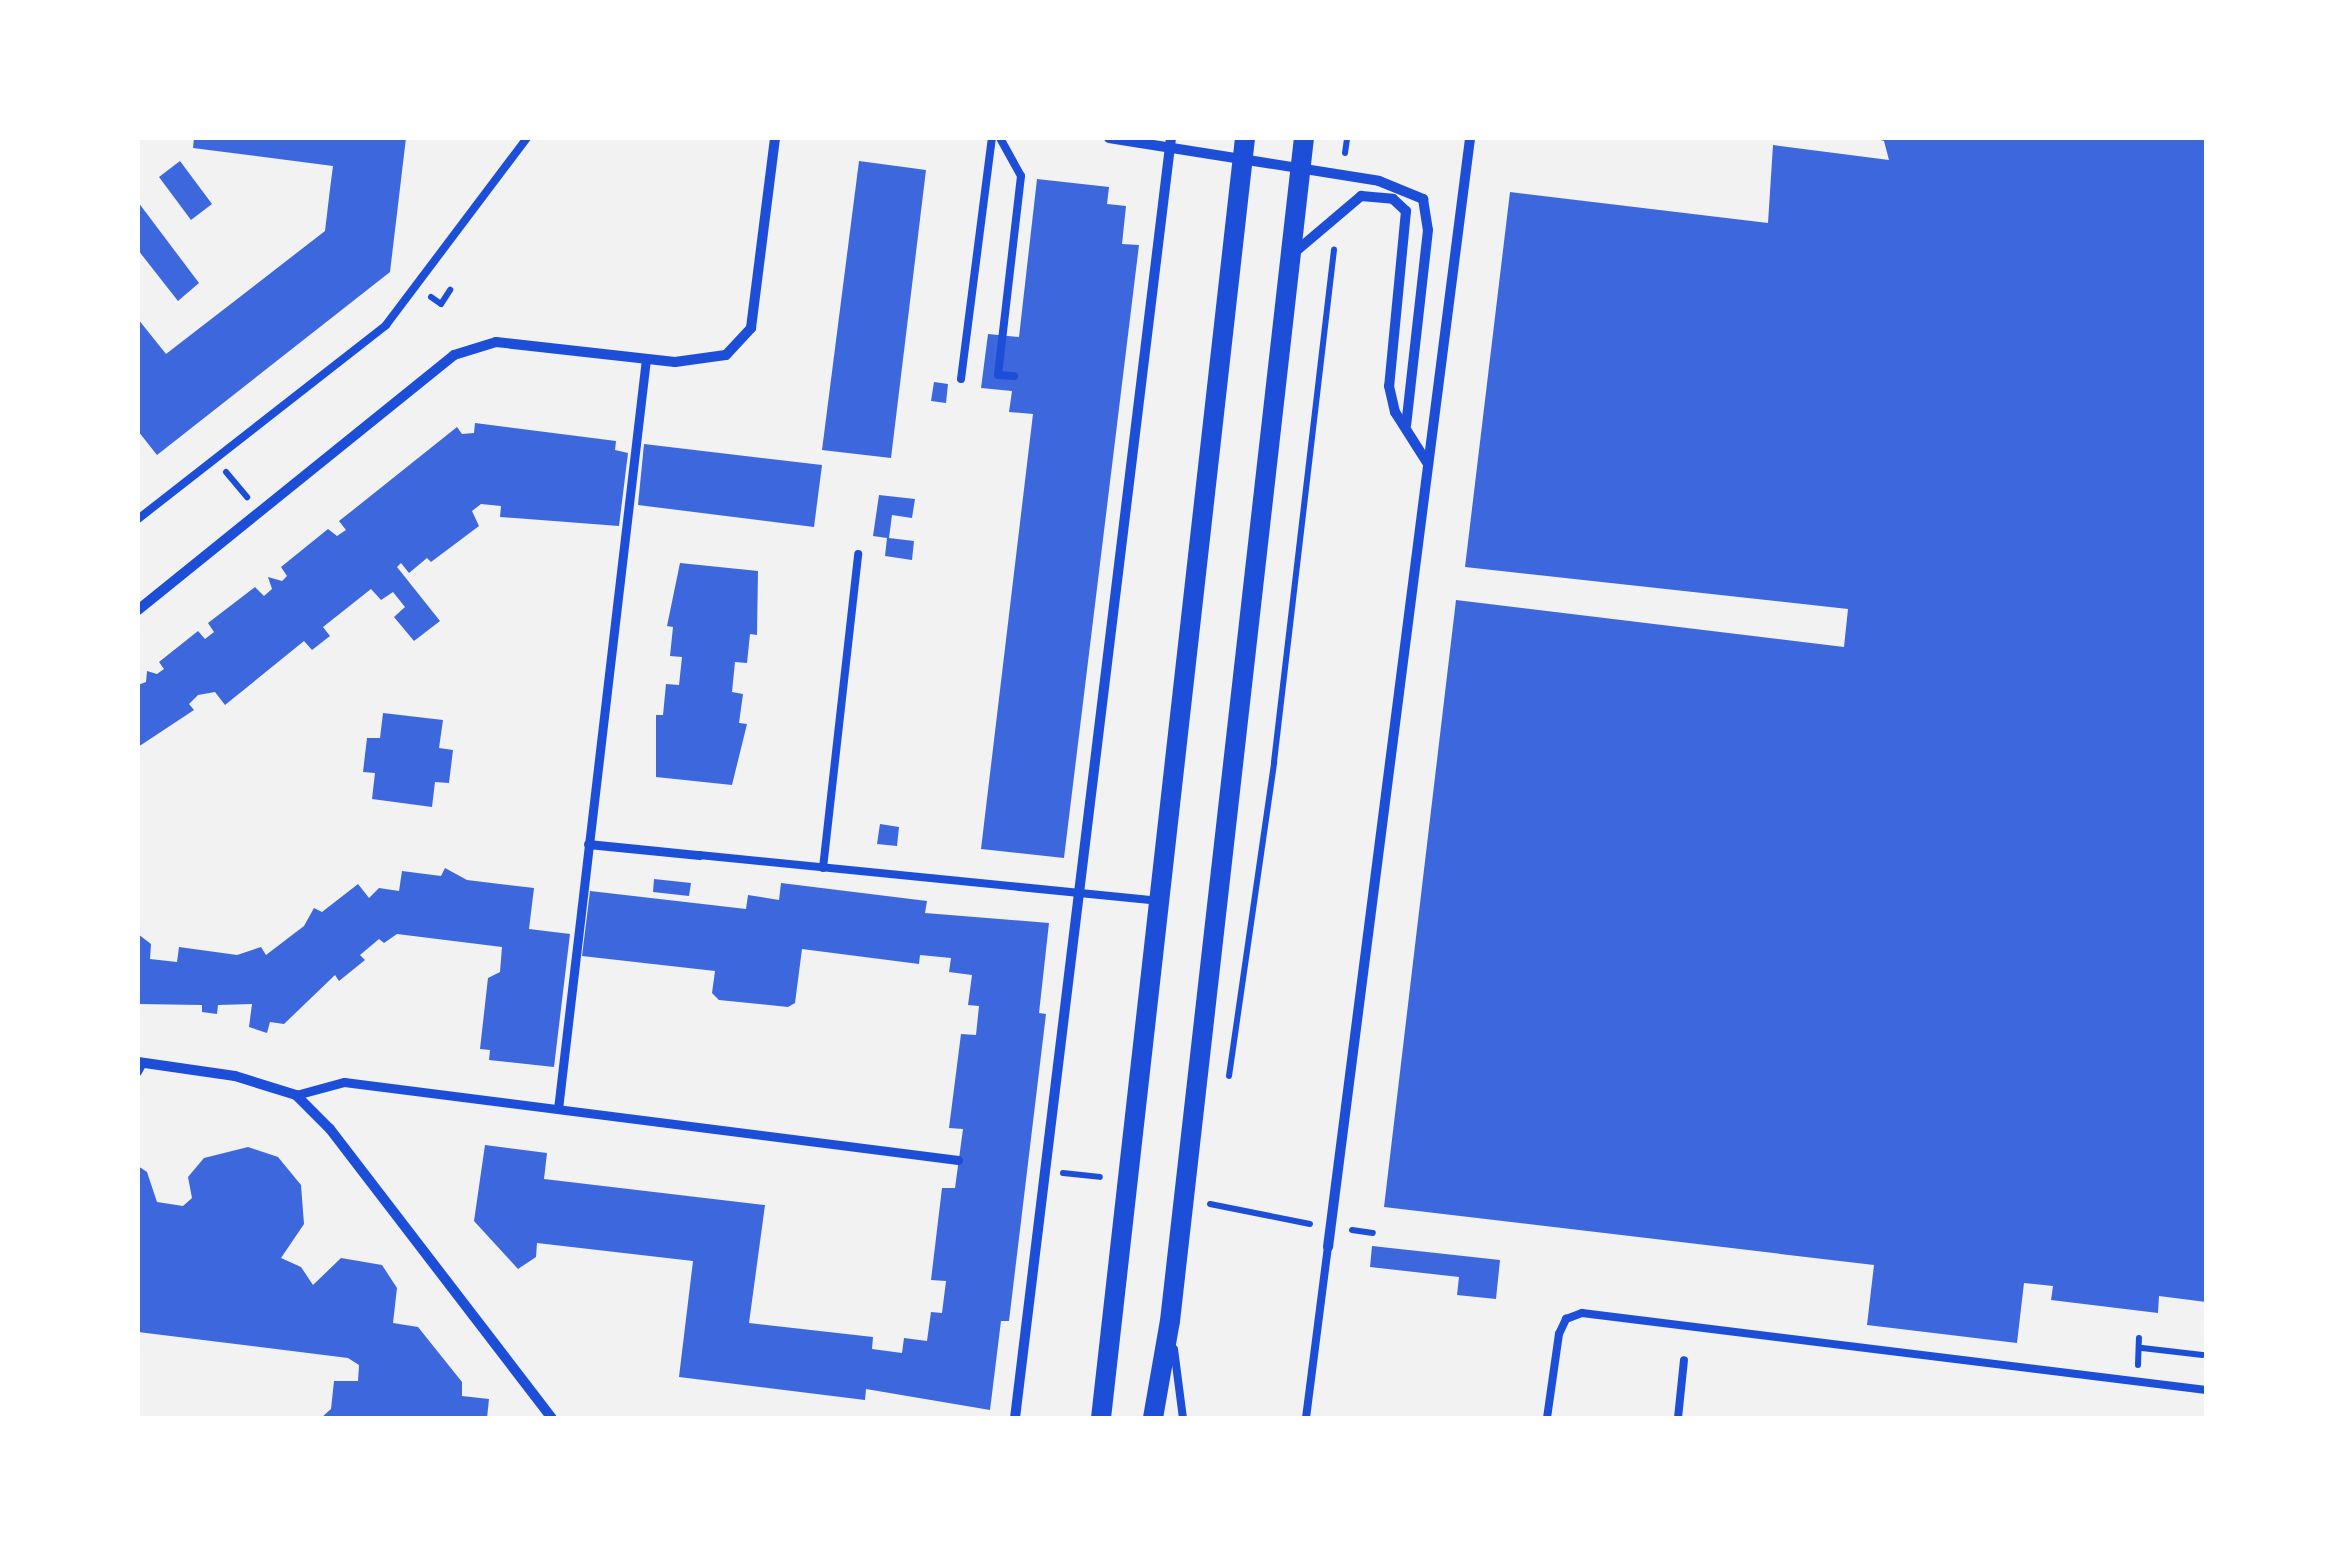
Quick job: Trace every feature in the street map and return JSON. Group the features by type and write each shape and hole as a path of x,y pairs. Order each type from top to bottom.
{"main road":[{"path":"1153,1418 1170,1320 1287,260 1304,138"},
{"path":"1101,1418 1244,146"}],"street":[{"path":"138,610 454,355 496,342 675,362 726,355 750,328 775,138"},
{"path":"1109,138 1244,146 1300,166 1401,186 1423,199 1428,230 1406,424"},
{"path":"1328,1247 1470,138"},
{"path":"1016,1418 1170,141"},
{"path":"1287,260 1338,210 1361,196 1394,200 1406,211 1389,386 1428,464"},
{"path":"558,1109 646,358"},
{"path":"588,844 700,855"},
{"path":"139,1066 235,1076 296,1096 330,1129 552,1418"},
{"path":"296,1096 344,1082 958,1160"}],"lane":[{"path":"138,520 386,325 527,138"},
{"path":"961,380 992,138"},
{"path":"1000,138 1021,176 998,375 1014,376"},
{"path":"823,868 858,554"},
{"path":"700,855 1160,902"},
{"path":"1306,1418 1328,1247"},
{"path":"1547,1418 1559,1334 1566,1320 1582,1314 2206,1390"},
{"path":"1170,1320 1183,1418"},
{"path":"1678,1418 1684,1360"}],"path":[{"path":"1226,1098 1274,762 1346,138"},
{"path":"1209,1216 1212,1196"},
{"path":"2142,1348 2203,1355"}],"building":[{"path":"194,138 406,138 390,272 157,455 138,431 138,319 166,354 325,231 333,166 193,148"},
{"path":"1874,138 2206,138 2206,1302 2159,1296 2158,1313 2051,1300 2053,1286 2024,1283 2017,1343 1867,1325 1874,1265 1384,1207 1456,600 1844,647 1848,609 1465,567 1510,192 1768,223 1773,145 1889,160 1884,141"},
{"path":"180,161 212,204 191,220 159,177"},
{"path":"859,161 926,170 891,458 822,450"},
{"path":"1037,179 1109,187 1107,204 1126,206 1122,244 1139,245 1064,858 981,849 1033,414 1009,412 1012,391 981,388 988,334 1019,337"},
{"path":"138,202 199,283 178,301 138,250"},
{"path":"934,382 948,384 946,403 931,401"},
{"path":"475,423 616,441 615,450 628,453 619,526 500,517 501,506 481,504 472,511 479,526 431,562 427,558 409,573 401,563 397,567 440,621 414,641 394,617 405,607 393,592 381,600 371,589 323,627 330,636 312,650 304,641 225,705 215,692 198,695 189,704 194,710 138,747 138,685 146,682 147,671 157,674 164,669 159,662 198,631 205,639 214,632 208,623 255,587 264,596 272,589 268,577 282,581 287,576 281,567 328,529 337,536 346,530 339,521 457,427 462,434 474,433"},
{"path":"644,444 822,465 814,527 638,505"},
{"path":"879,495 915,499 912,518 892,515 889,538 914,541 912,560 885,556 887,538 873,536"},
{"path":"680,563 758,571 757,635 750,634 747,663 735,662 732,692 743,694 739,723 747,724 732,785 656,777 656,715 663,715 666,684 679,685 682,657 670,656 673,627 667,626"},
{"path":"383,713 443,720 439,748 453,750 449,783 435,782 432,807 372,799 375,773 363,772 367,738 380,738"},
{"path":"880,824 899,827 897,846 877,844"},
{"path":"445,868 467,880 534,888 529,929 570,934 554,1067 489,1060 490,1050 480,1049 488,978 500,972 502,947 397,934 384,943 379,939 360,955 365,960 339,981 335,975 284,1024 270,1022 267,1033 249,1027 252,1004 218,1005 217,1014 202,1012 202,1005 138,1004 138,934 151,944 150,959 177,962 179,947 237,955 261,947 266,955 304,926 314,908 322,912 358,884 369,898 379,888 399,891 402,871 441,876"},
{"path":"654,879 691,883 689,896 653,892"},
{"path":"781,883 927,901 925,913 1049,923 1039,1013 1046,1014 1009,1321 1001,1321 990,1410 866,1389 865,1400 679,1377 693,1261 537,1243 536,1257 518,1269 474,1221 485,1145 547,1153 544,1179 765,1205 749,1323 873,1337 872,1349 902,1353 904,1338 927,1341 931,1312 942,1313 946,1281 931,1280 942,1188 955,1188 963,1129 949,1128 961,1034 976,1035 979,1006 968,1005 972,975 949,972 951,958 920,955 919,964 802,949 795,1003 788,1007 719,1000 712,993 715,971 582,956 590,891 746,909 748,895 779,900"},
{"path":"248,1147 278,1157 301,1185 304,1224 281,1258 301,1267 313,1285 341,1258 382,1265 397,1288 393,1323 418,1327 462,1382 462,1396 489,1399 487,1418 321,1418 331,1409 334,1381 358,1381 359,1365 348,1358 138,1332 138,1166 147,1172 157,1202 183,1206 192,1198 188,1177 204,1158"},
{"path":"1372,1246 1500,1260 1496,1299 1457,1295 1459,1277 1370,1267"}]}
